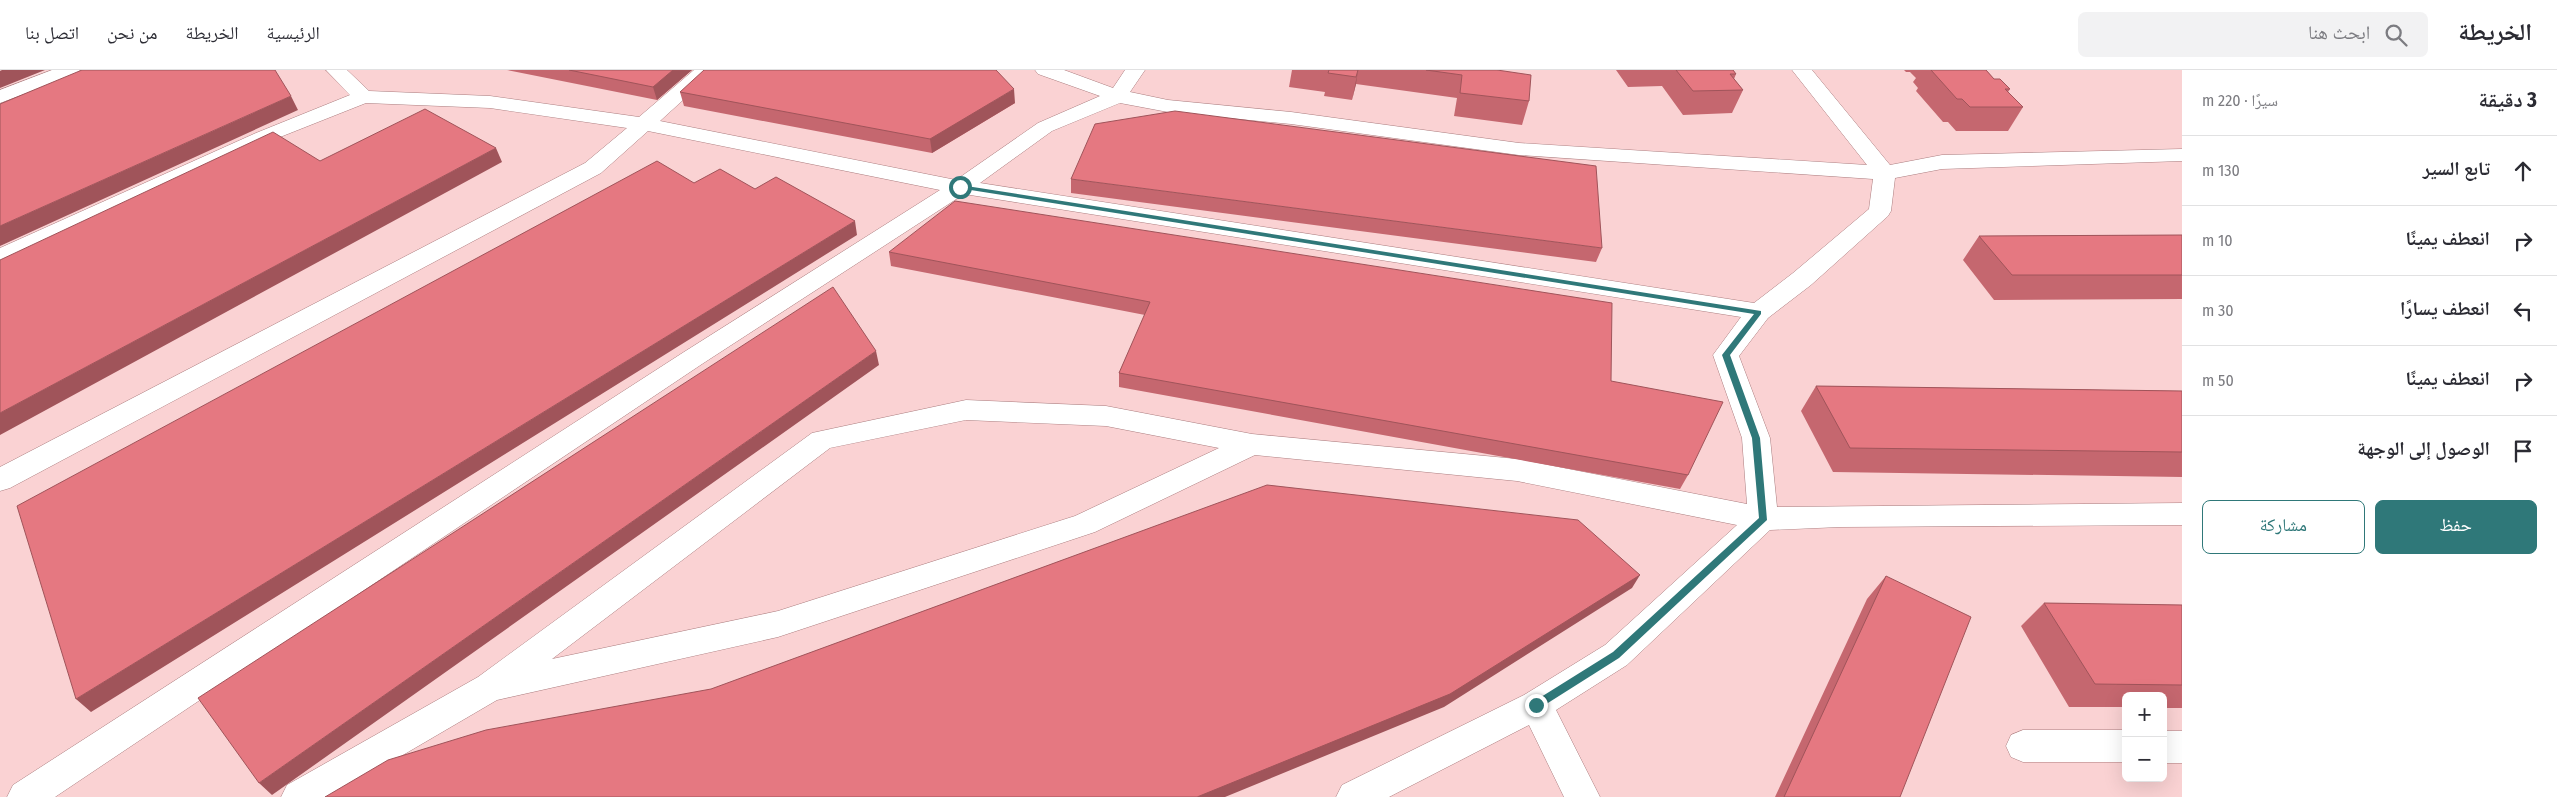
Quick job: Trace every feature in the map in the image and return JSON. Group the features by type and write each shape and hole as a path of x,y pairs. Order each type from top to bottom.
{"street":[{"path":"0,97 70,70"},
{"path":"336,70 363,97"},
{"path":"0,480 593,168 706,70"},
{"path":"1045,70 1118,96 1168,106 1290,118 1519,149 1885,173 1942,162 2172,156 2182,174"},
{"path":"25,797 693,358 960,187 1045,127 1118,96 1135,70"},
{"path":"1763,520 1756,438 1726,355 1759,312 1802,279 1880,211 1885,173 1802,70"},
{"path":"0,257 264,137 363,97 490,102 642,124 960,187 1759,312"},
{"path":"299,797 490,687 822,440 966,410 1106,416 1252,444 1518,470 1763,520 1850,516 2182,514"},
{"path":"490,687 778,624 1085,524 1252,444"},
{"path":"1354,797 1536,705 1616,655 1763,520"},
{"path":"1536,705 1582,797"},
{"path":"2023,746 2122,746"},
{"path":"2167,747 2182,747"}],"building":[{"path":"82,70 275,70 291,96 0,226 0,104"},
{"path":"569,70 673,70 653,87"},
{"path":"704,70 996,70 1014,89 930,139 680,92"},
{"path":"1329,70 1358,70 1356,77 1328,73"},
{"path":"1426,70 1497,70 1531,75 1529,101 1460,93 1462,75"},
{"path":"1676,70 1733,70 1736,74 1730,74 1743,90 1693,91"},
{"path":"1931,70 1986,70 1994,79 2000,79 2010,89 2005,89 2023,107 1970,107 1962,99 1957,99"},
{"path":"425,109 496,148 0,413 0,260 273,132 320,161"},
{"path":"1175,111 1596,166 1602,248 1071,179 1095,124"},
{"path":"657,161 694,183 720,169 755,189 776,177 855,221 76,699 17,506"},
{"path":"955,201 1612,303 1611,381 1723,402 1688,475 1119,373 1150,302 889,252"},
{"path":"2182,235 2182,275 2012,275 1979,236"},
{"path":"833,287 876,351 259,783 198,698"},
{"path":"1816,386 2182,391 2182,452 1850,448"},
{"path":"1267,485 1578,520 1640,575 1450,694 1197,797 325,797 388,760 486,730 711,689"},
{"path":"1886,576 1971,617 1900,797 1784,797"},
{"path":"2044,603 2182,605 2182,685 2095,684"}],"route":[{"path":"960,187 1759,312 1726,355 1756,438 1763,520 1616,655 1536,705"}]}
